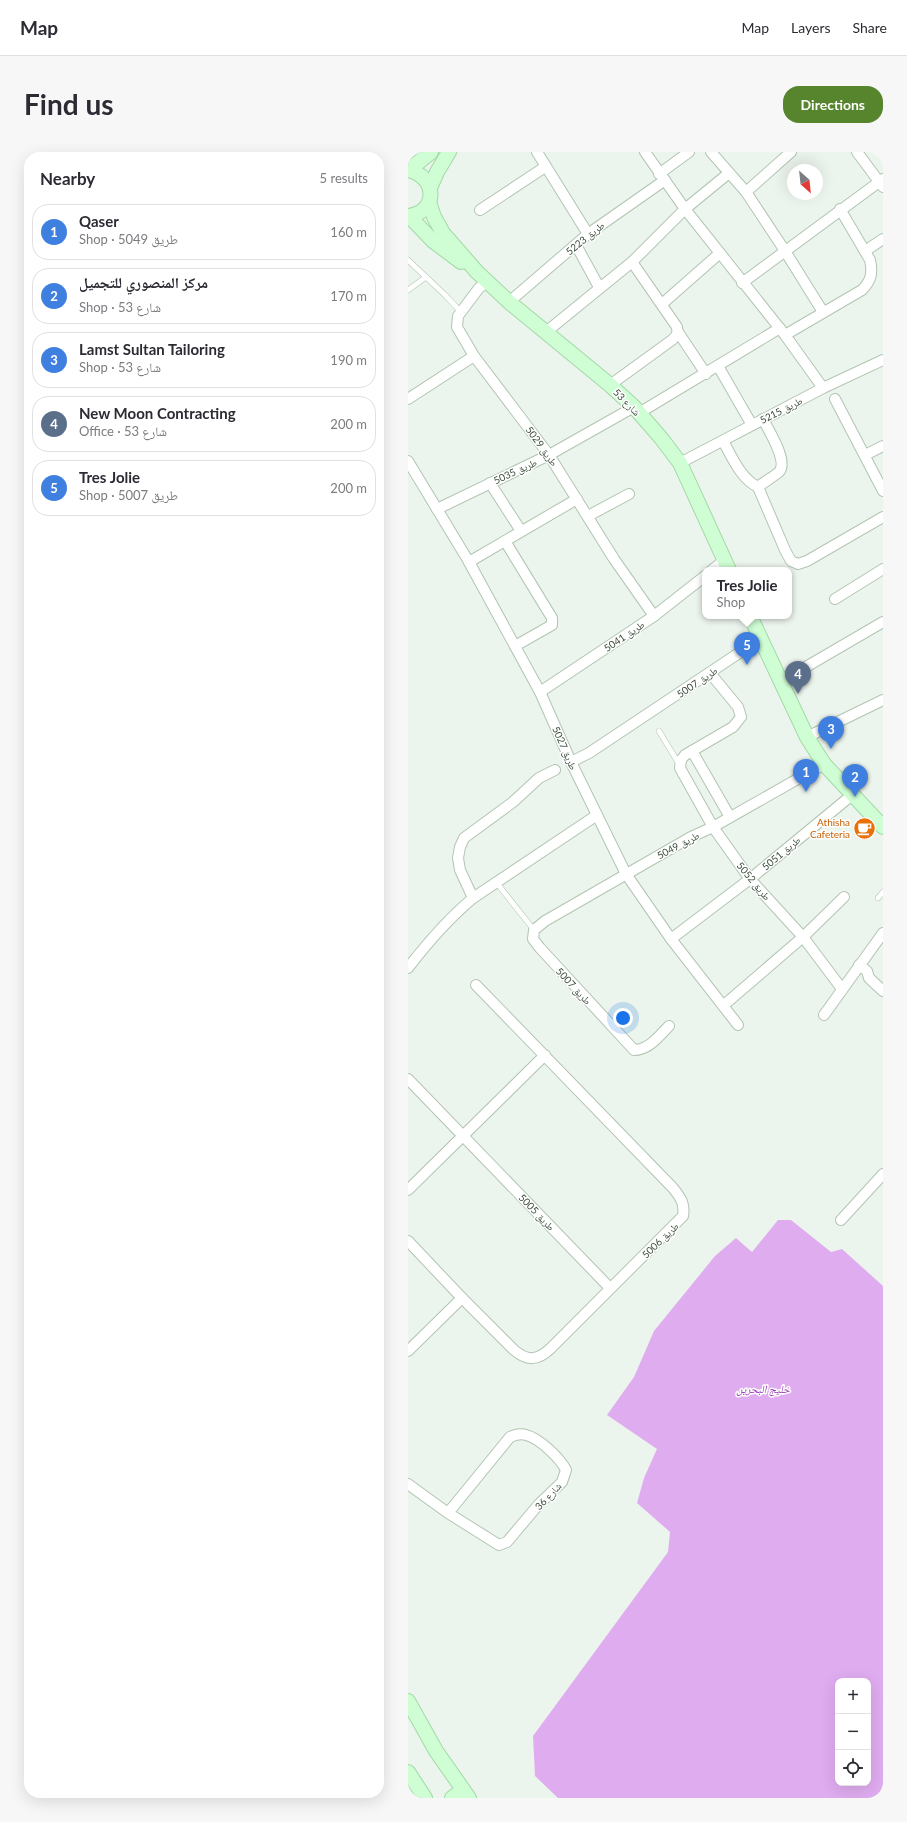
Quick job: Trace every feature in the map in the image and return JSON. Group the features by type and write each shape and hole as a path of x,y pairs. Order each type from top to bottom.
{"street":[{"path":"408,216 421,212 430,195 437,172 449,152"},
{"path":"537,152 588,234"},
{"path":"645,152 685,209 782,332 823,388"},
{"name":"طريق 5223","path":"509,302 588,234 662,177 689,152"},
{"path":"711,152 746,192 786,251 823,312"},
{"path":"746,192 791,152"},
{"path":"742,283 840,209 882,183 857,152"},
{"path":"408,170 425,154"},
{"path":"480,210 546,166"},
{"name":"شارع 53","path":"408,170 418,173 426,179 434,217 443,233 476,272 509,302 610,385 636,410 661,438 680,464 727,565"},
{"path":"546,332 599,287 632,262 685,209 729,173"},
{"name":"طريق 5035","path":"437,509 549,455 706,374 718,366 859,292 868,284 872,268 865,251 840,209"},
{"name":"شارع 53","path":"408,216 432,241 465,266 476,272"},
{"path":"865,251 883,239"},
{"path":"576,245 599,287"},
{"path":"662,304 720,252"},
{"path":"632,262 662,304 677,327 678,332 706,374"},
{"path":"461,312 479,288 487,282"},
{"name":"طريق 5029","path":"461,312 457,321 457,327 474,356 549,455 614,559 654,616"},
{"path":"610,385 676,337 678,332"},
{"path":"408,399 474,356"},
{"name":"طريق 5215","path":"680,464 823,388 883,360"},
{"path":"718,366 752,425"},
{"path":"835,399 883,492"},
{"path":"758,486 779,471 782,466 780,455 763,419"},
{"path":"723,441 745,477 751,483 758,486 791,561 798,564 807,561 883,517"},
{"path":"865,455 883,446"},
{"name":"طريق 5027","path":"408,461 469,562 540,692 596,815 626,874 671,939 724,1005 738,1025"},
{"path":"490,483 521,531"},
{"path":"588,516 629,494"},
{"path":"469,562 577,499"},
{"path":"505,541 552,618 553,623 515,646"},
{"path":"836,599 883,569"},
{"name":"طريق 5041","path":"540,692 654,616 702,578"},
{"path":"751,619 807,737 824,764 883,827"},
{"path":"780,682 883,622"},
{"name":"طريق 5007","path":"571,762 590,753 760,639"},
{"path":"680,765 685,755 733,727 741,717 738,707 710,673"},
{"path":"807,737 883,700"},
{"path":"692,751 730,817"},
{"name":"طريق 5049","path":"534,930 545,920 824,764"},
{"name":"طريق 5052","path":"680,765 680,768 713,827 750,879 803,937 842,989"},
{"path":"473,898 460,870 458,858 460,847 464,838 513,802 539,778 555,770"},
{"name":"طريق 5051","path":"671,939 750,879 852,795"},
{"path":"408,968 434,935 455,913 473,898 596,815"},
{"path":"724,1005 803,937 844,897"},
{"name":"طريق 5007","path":"534,930 533,939 540,948 634,1050 641,1050 648,1046 669,1026"},
{"path":"824,1015 883,933"},
{"path":"857,968 867,971 869,978 883,991"},
{"name":"طريق 5006","path":"408,1241 462,1298 522,1357 532,1359 542,1356 677,1224 683,1216 685,1207 681,1198 673,1188 476,985"},
{"path":"408,1190 545,1055"},
{"name":"طريق 5005","path":"408,1079 610,1288"},
{"path":"841,1220 883,1174"},
{"path":"408,1351 462,1298"},
{"name":"شارع 36","path":"408,1484 448,1513 500,1545 507,1542 540,1504 562,1482 566,1470 564,1464 547,1448 527,1435 518,1434 510,1437 448,1513"},
{"path":"408,1702 461,1795"},
{"path":"408,1772 426,1798"}],"lane":[{"path":"408,260 461,312"},
{"path":"409,288 426,276"},
{"path":"659,731 680,765"},
{"name":"طريق 5007","path":"496,882 534,930"},
{"path":"878,898 883,892"}],"water":[{"name":"خليج البحرين","path":"778,1220 791,1220 831,1252 842,1249 883,1286 883,1798 558,1798 535,1776 533,1736 668,1552 670,1532 637,1503 644,1478 657,1449 607,1415 634,1377 654,1331 715,1256 736,1238 752,1252"}],"place":[{"name":"Tres Jolie","path":"747,665"},
{"name":"New Moon Contracting","path":"798,694"},
{"name":"Lamst Sultan Tailoring","path":"831,749"},
{"name":"Qaser","path":"806,792"},
{"name":"مركز المنصوري للتجميل","path":"855,797"},
{"name":"Athisha Cafeteria","path":"865,828"}]}
